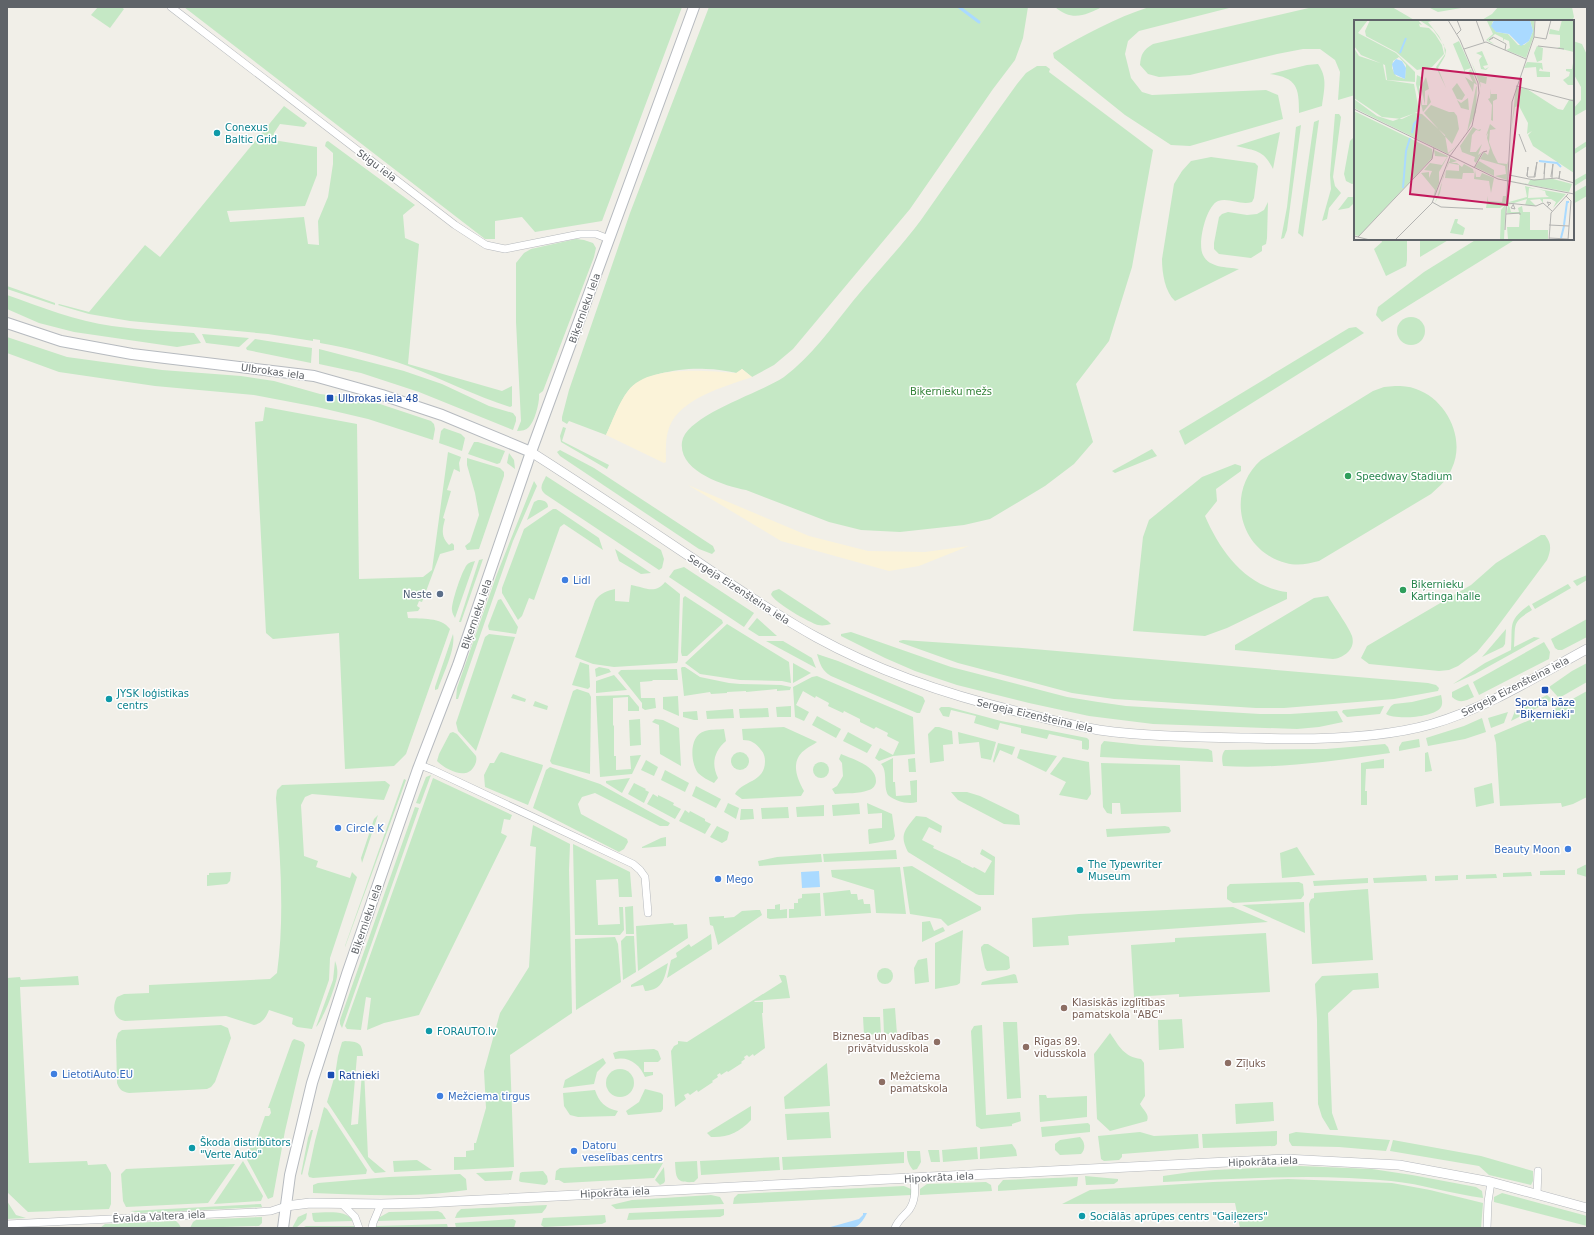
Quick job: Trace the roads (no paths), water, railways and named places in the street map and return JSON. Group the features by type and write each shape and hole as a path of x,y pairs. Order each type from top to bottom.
{"main road":[{"name":"Biķernieku iela","path":"282,1228 290,1175 312,1083 323,1047 420,765 458,665 531,452 694,7"},
{"name":"Ulbrokas iela","path":"7,323 61,341 132,354 314,376 382,395 442,416 531,452"}],"street":[{"name":"Stigu iela","path":"171,7 455,225 486,245 505,249 580,234 596,234 609,239"},
{"name":"Sergeja Eizenšteina iela","path":"531,452 761,606 823,641 863,660 936,690 993,707 1098,729 1136,734 1263,739 1351,736 1408,729 1454,717 1480,706 1587,649"},
{"path":"420,765 633,864 645,877 648,913"},
{"name":"Hipokrāta iela","path":"286,1206 310,1203 381,1204 1285,1159 1399,1165 1491,1182 1587,1208"},
{"path":"1537,1194 1538,1171"},
{"path":"895,1228 898,1221 909,1209 915,1197 914,1178"},
{"path":"1487,1228 1488,1202 1491,1182"},
{"path":"342,1204 355,1217 359,1228"},
{"path":"372,1228 381,1204"},
{"name":"Ēvalda Valtera iela","path":"12,1225 272,1211 286,1206"}],"water":[{"path":"819,871 820,887 802,888 801,872"},
{"path":"863,1213 867,1213 863,1220 855,1227 846,1229 827,1228 859,1219"}],"waterway":[{"path":"959,7 979,22"}],"place":[{"name":"Conexus Baltic Grid","path":"217,133"},
{"name":"Ulbrokas iela 48","path":"330,398"},
{"name":"Speedway Stadium","path":"1348,476"},
{"name":"Lidl","path":"565,580"},
{"name":"Biķernieku Kartinga halle","path":"1403,590"},
{"name":"Neste","path":"440,594"},
{"name":"Sporta bāze \"Biķernieki\"","path":"1545,690"},
{"name":"JYSK loģistikas centrs","path":"109,699"},
{"name":"Circle K","path":"338,828"},
{"name":"Beauty Moon","path":"1568,849"},
{"name":"The Typewriter Museum","path":"1080,870"},
{"name":"Mego","path":"718,879"},
{"name":"Klasiskās izglītības pamatskola \"ABC\"","path":"1064,1008"},
{"name":"FORAUTO.lv","path":"429,1031"},
{"name":"Biznesa un vadības privātvidusskola","path":"937,1042"},
{"name":"Rīgas 89. vidusskola","path":"1026,1047"},
{"name":"Zīļuks","path":"1228,1063"},
{"name":"LietotiAuto.EU","path":"54,1074"},
{"name":"Ratnieki","path":"331,1075"},
{"name":"Mežciema pamatskola","path":"882,1082"},
{"name":"Mežciema tirgus","path":"440,1096"},
{"name":"Škoda distribūtors \"Verte Auto\"","path":"192,1148"},
{"name":"Datoru veselības centrs","path":"574,1151"},
{"name":"Sociālās aprūpes centrs \"Gaiļezers\"","path":"1082,1216"}],"park label":[{"name":"Biķernieku mežs","path":"951,391"}]}
